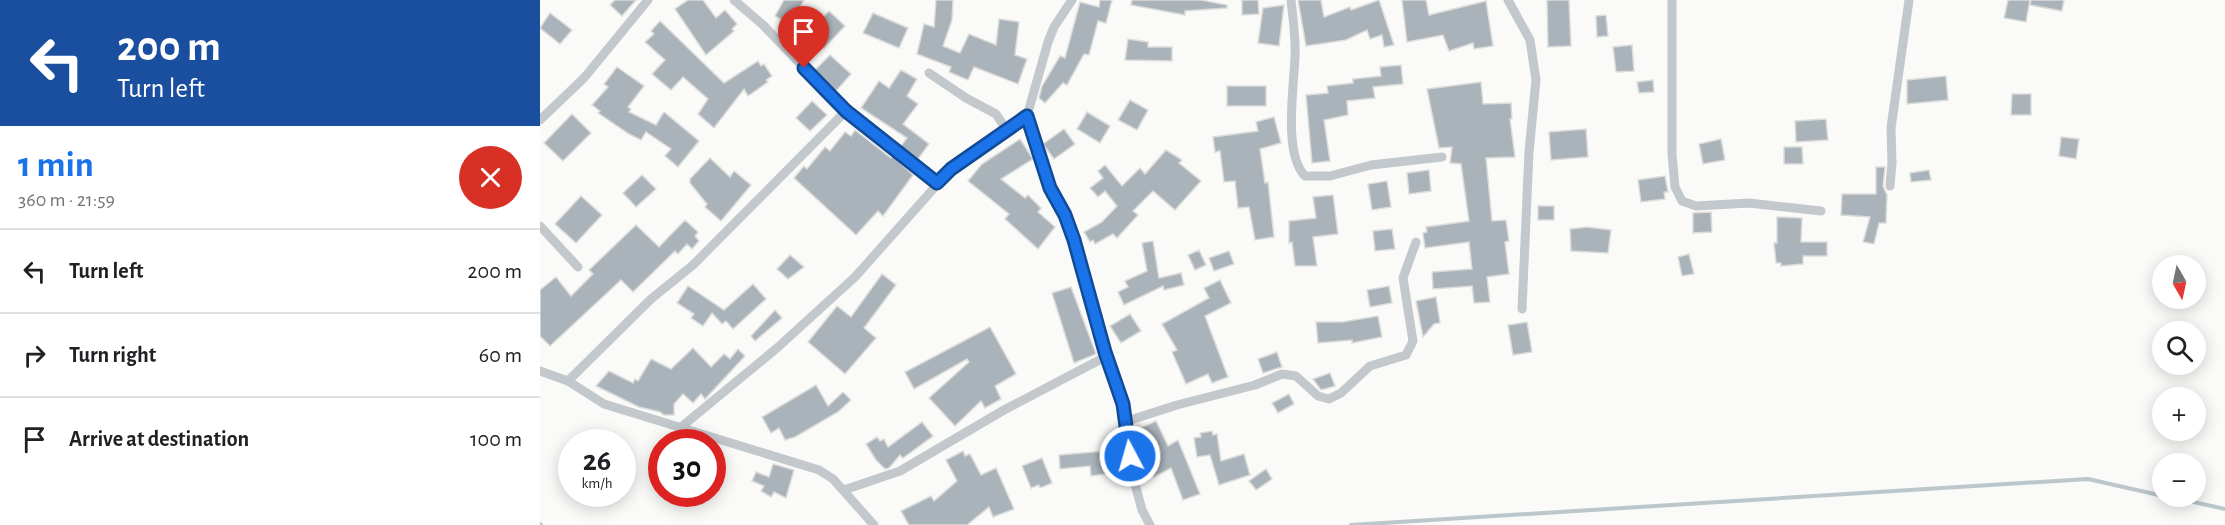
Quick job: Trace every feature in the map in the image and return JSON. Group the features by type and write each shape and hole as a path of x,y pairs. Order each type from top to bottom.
{"street":[{"path":"540,120 584,78 648,0"},
{"path":"734,0 762,24 846,111 937,183"},
{"path":"1072,0 1054,27 1048,42 1027,116 1050,188 1065,215 1074,240 1127,421 1132,473 1142,510 1150,525"},
{"path":"1291,0 1295,55 1291,125 1299,170 1305,176 1330,176 1371,165 1442,157"},
{"path":"1508,0 1530,40 1536,80 1529,152 1522,309"},
{"path":"1672,0 1671,154 1676,187 1682,201 1696,206 1749,203 1821,211"},
{"path":"1890,186 1891,128 1909,0"},
{"path":"929,73 996,114 1008,132"},
{"path":"568,381 651,299 693,265 846,111"},
{"path":"680,428 777,348 855,277 951,169 1008,132 1027,116"},
{"path":"540,226 578,267"},
{"path":"1127,421 1177,405 1256,385 1281,374 1296,376 1318,396 1329,399 1341,393 1370,366 1406,355 1413,340 1403,278 1416,242"},
{"path":"844,490 900,471 1004,410 1107,356"},
{"path":"540,371 568,381 604,404 819,470 844,490 874,525"}],"building":[{"path":"615,0 636,0 622,16 610,5"},
{"path":"688,0 703,0 716,18 725,10 737,24 732,29 734,31 706,55 675,9"},
{"path":"784,0 804,0 790,25 775,16"},
{"path":"936,0 953,0 952,20 943,46 960,53 969,34 996,45 999,19 1019,22 1015,55 1027,59 1018,84 974,67 968,80 949,72 951,67 917,54 924,24 934,27"},
{"path":"1100,0 1112,0 1106,23 1098,21 1089,55 1084,54 1067,85 1063,83 1045,103 1039,98 1042,86 1060,56 1065,58 1080,2 1099,7"},
{"path":"1132,0 1201,0 1227,5 1227,8 1185,11 1185,15 1131,5"},
{"path":"1242,0 1258,0 1259,14 1242,15"},
{"path":"1298,0 1321,0 1324,17 1350,7 1351,10 1379,0 1394,45 1384,47 1382,35 1370,39 1367,30 1346,40 1306,46"},
{"path":"1402,0 1426,0 1429,15 1486,1 1493,46 1474,49 1473,43 1449,51 1443,35 1407,42"},
{"path":"1547,0 1569,0 1571,46 1548,47"},
{"path":"2008,0 2030,0 2026,22 2004,18"},
{"path":"2031,0 2064,0 2062,11 2030,5"},
{"path":"1284,5 1279,46 1258,43 1263,8"},
{"path":"829,11 845,26 824,48 813,39 816,36 810,31"},
{"path":"550,13 572,30 560,44 540,28"},
{"path":"873,13 908,28 899,48 863,33"},
{"path":"1606,15 1608,36 1597,37 1596,16"},
{"path":"660,21 724,83 758,61 761,66 764,64 772,76 766,80 768,82 748,96 744,89 714,128 698,114 708,99 683,77 671,90 652,74 665,60 645,42 654,34 651,31"},
{"path":"1128,39 1148,42 1148,47 1172,47 1172,61 1125,60"},
{"path":"1632,45 1634,71 1616,72 1613,47"},
{"path":"830,55 851,74 836,91 815,70"},
{"path":"1401,65 1403,84 1373,87 1375,98 1347,101 1348,115 1324,120 1330,161 1312,163 1306,95 1328,93 1327,86 1353,83 1353,79 1381,76 1380,67"},
{"path":"617,67 644,86 628,107 631,109 629,112 656,125 664,112 699,141 678,167 665,156 671,149 646,132 641,140 629,134 598,113 600,111 592,105 608,87 604,84"},
{"path":"901,70 917,79 907,96 918,104 903,124 929,144 918,159 901,146 907,138 861,108 879,81 889,88"},
{"path":"1946,76 1948,100 1907,104 1907,80"},
{"path":"1653,80 1654,92 1639,93 1637,82"},
{"path":"1481,82 1483,104 1511,103 1512,119 1510,119 1515,157 1486,158 1492,221 1506,220 1509,241 1505,242 1509,274 1487,277 1490,302 1474,303 1472,286 1433,289 1432,272 1472,269 1469,242 1425,248 1423,233 1427,232 1426,227 1469,221 1461,164 1450,163 1452,147 1439,148 1427,89"},
{"path":"1227,86 1266,86 1266,106 1227,106"},
{"path":"2012,94 2031,94 2031,115 2011,115"},
{"path":"1130,100 1148,110 1137,130 1118,120"},
{"path":"812,101 827,115 810,131 796,118"},
{"path":"1087,112 1110,126 1100,143 1077,129"},
{"path":"572,114 591,133 563,161 544,143"},
{"path":"1274,117 1281,143 1260,149 1265,183 1268,182 1274,237 1255,240 1249,207 1238,208 1235,181 1224,182 1220,151 1215,152 1213,137 1258,131 1256,122"},
{"path":"1826,119 1828,140 1796,142 1795,121"},
{"path":"1064,129 1075,144 1054,159 1043,144"},
{"path":"1586,129 1588,157 1551,160 1549,132"},
{"path":"855,130 891,158 893,156 913,175 883,216 878,211 856,235 794,178 804,166 807,169 825,147 830,151 845,132 851,136"},
{"path":"2061,137 2079,139 2076,159 2059,156"},
{"path":"1020,139 1033,159 1001,179 1025,198 1028,195 1041,208 1038,212 1055,227 1038,249 1005,219 1009,214 968,181 982,164"},
{"path":"1721,139 1725,160 1703,164 1699,144"},
{"path":"1784,147 1802,147 1803,164 1784,164"},
{"path":"1166,150 1182,160 1179,163 1201,181 1175,210 1153,191 1133,211 1138,215 1117,238 1113,234 1095,244 1093,240 1090,242 1084,232 1102,222 1117,206 1105,191 1098,197 1090,188 1103,178 1098,171 1105,165 1122,186 1140,168 1145,174"},
{"path":"710,158 730,177 734,171 751,185 721,221 705,207 707,204 690,183 690,179"},
{"path":"1876,167 1885,167 1883,186 1887,195 1886,223 1879,223 1874,244 1863,242 1870,217 1841,215 1842,194 1876,194"},
{"path":"1429,170 1431,191 1409,194 1407,173"},
{"path":"1929,170 1931,180 1911,182 1910,173"},
{"path":"642,175 656,189 636,207 623,193"},
{"path":"1665,176 1668,192 1664,192 1665,199 1641,202 1638,180"},
{"path":"1387,181 1391,207 1372,210 1368,184"},
{"path":"1333,195 1338,234 1313,237 1317,266 1295,266 1292,242 1289,243 1289,221 1316,218 1313,197"},
{"path":"581,196 602,215 576,243 555,224"},
{"path":"1538,206 1554,206 1554,220 1538,220"},
{"path":"1711,212 1712,232 1693,233 1693,213"},
{"path":"1777,217 1802,218 1801,242 1827,242 1827,256 1803,256 1803,264 1781,266 1781,263 1776,263 1774,243 1777,243"},
{"path":"685,220 698,232 695,236 699,241 692,249 687,244 678,254 675,251 633,292 621,280 550,346 540,336 540,290 556,277 571,296 593,274 589,270 636,225 659,247"},
{"path":"1587,227 1611,230 1608,253 1571,251 1570,229"},
{"path":"1392,229 1395,249 1375,251 1373,231"},
{"path":"1153,241 1159,278 1181,273 1184,285 1164,290 1163,286 1124,305 1118,292 1128,287 1125,281 1147,271 1142,243"},
{"path":"1199,250 1206,265 1195,270 1188,255"},
{"path":"1229,251 1234,264 1214,271 1209,258"},
{"path":"1689,254 1694,274 1682,276 1678,257"},
{"path":"790,255 804,267 788,279 777,269"},
{"path":"882,274 896,285 864,328 876,338 845,374 808,342 837,306 851,317"},
{"path":"1220,280 1231,303 1205,316 1228,377 1212,383 1208,374 1186,384 1172,352 1177,350 1162,324 1209,298 1204,288"},
{"path":"753,284 766,299 733,329 726,321 722,324 712,313 703,326 691,318 694,314 677,303 688,286 724,310"},
{"path":"1389,286 1392,303 1370,307 1367,290"},
{"path":"1071,287 1096,354 1074,363 1052,293"},
{"path":"1436,297 1440,323 1434,324 1423,337 1416,301"},
{"path":"775,310 782,318 755,341 751,336"},
{"path":"1130,314 1141,331 1121,343 1110,326"},
{"path":"1378,316 1382,337 1352,343 1352,340 1318,343 1316,322 1342,322"},
{"path":"1527,322 1532,352 1513,355 1508,325"},
{"path":"990,327 1016,374 995,386 1001,399 985,408 981,401 955,426 929,398 969,362 967,359 914,389 905,372"},
{"path":"693,348 711,367 724,354 730,359 738,349 745,356 705,399 701,394 693,403 683,394 674,404 674,415 664,415 639,407 596,386 609,371 633,383 635,379 638,381 651,359 671,369"},
{"path":"1277,352 1282,367 1263,373 1258,359"},
{"path":"1330,373 1335,386 1321,390 1313,379"},
{"path":"816,385 828,406 843,392 851,400 838,412 795,437 785,440 779,428 771,433 762,417"},
{"path":"1289,394 1294,404 1278,413 1272,403"},
{"path":"1156,421 1168,446 1178,440 1200,494 1183,500 1171,468 1154,477 1144,458 1148,456 1136,430"},
{"path":"922,422 933,436 903,458 900,455 889,468 885,469 876,460 866,444 877,437 880,441 884,439 888,447"},
{"path":"1212,431 1213,435 1217,434 1221,461 1244,454 1250,475 1219,485 1210,455 1197,457 1194,438 1201,437 1200,433"},
{"path":"1116,450 1119,472 1091,476 1090,466 1060,469 1059,455"},
{"path":"963,451 965,456 970,454 981,475 996,468 1014,509 993,517 989,507 967,525 909,525 901,511 931,496 934,501 957,481 946,460"},
{"path":"1042,458 1052,483 1040,488 1039,485 1031,488 1022,466"},
{"path":"773,464 794,470 786,498 774,492 771,497 761,491 764,486 752,481 756,472 769,477"},
{"path":"1266,469 1272,479 1256,490 1249,481"}],"waterway":[{"path":"1351,525 2088,479 2152,494"},
{"path":"2206,505 2225,509"}],"route":[{"path":"804,68 846,111 937,183 951,169 1008,132 1027,116 1050,188 1065,215 1074,240 1105,352 1123,404 1130,456"}]}
